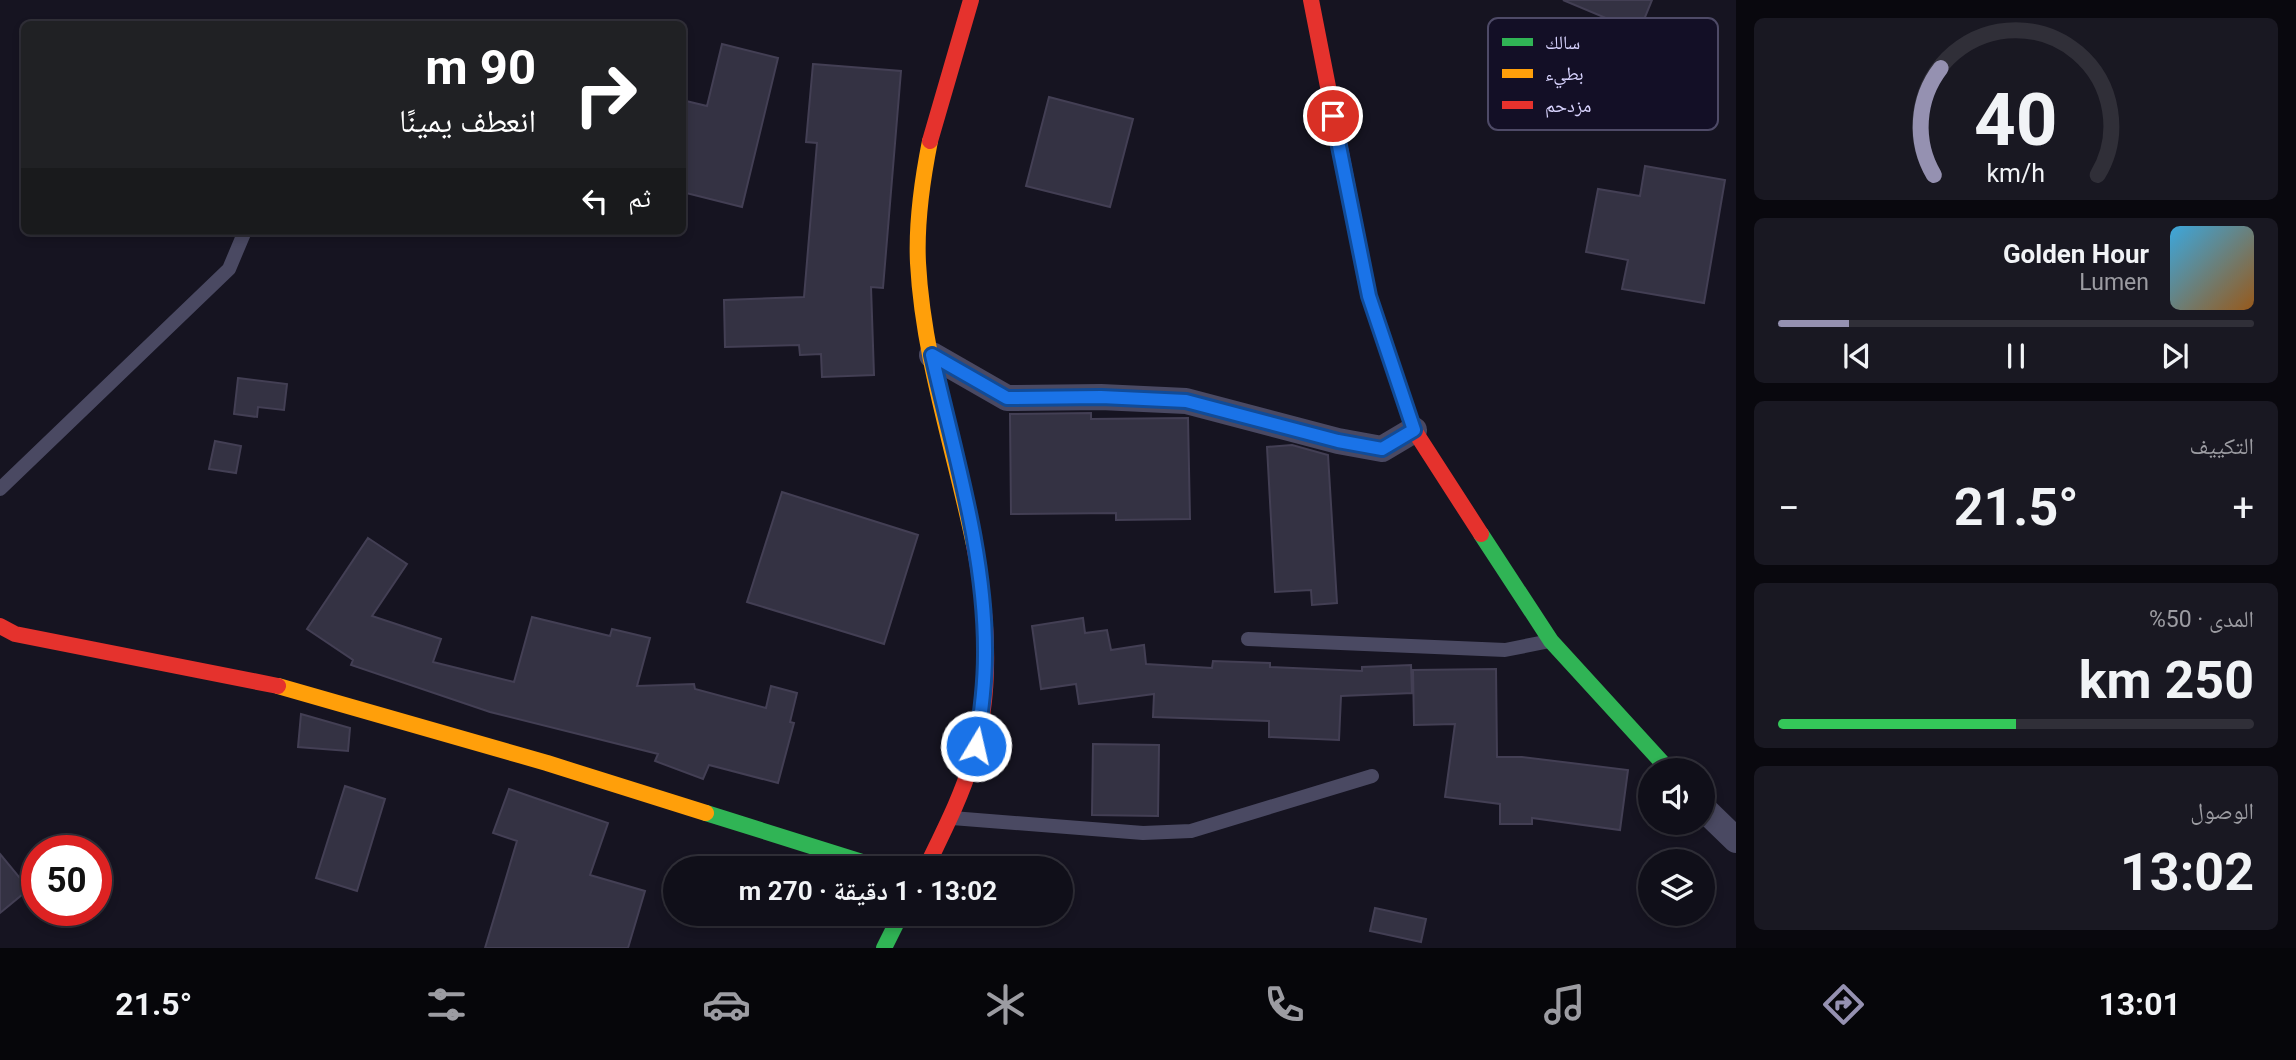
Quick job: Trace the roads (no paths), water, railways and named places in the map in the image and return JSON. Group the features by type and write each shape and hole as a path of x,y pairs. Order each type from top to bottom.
{"street":[{"path":"932,856 963,790 976,746 984,700 985,654 978,562 932,355 919,264 920,207 933,127 971,0"},
{"path":"1311,0 1369,296 1414,430 1551,641 1658,758"},
{"path":"932,355 1007,398 1101,397 1186,401 1338,441 1382,449 1414,430"},
{"path":"0,626 15,634 285,687 547,762 843,856"},
{"path":"1715,820 1736,840"},
{"path":"884,948 895,926"}],"lane":[{"path":"0,489 229,269 242,235"},
{"path":"0,643 15,634"},
{"path":"1248,639 1505,650 1551,641"},
{"path":"950,818 1143,833 1191,831 1372,776"}]}
